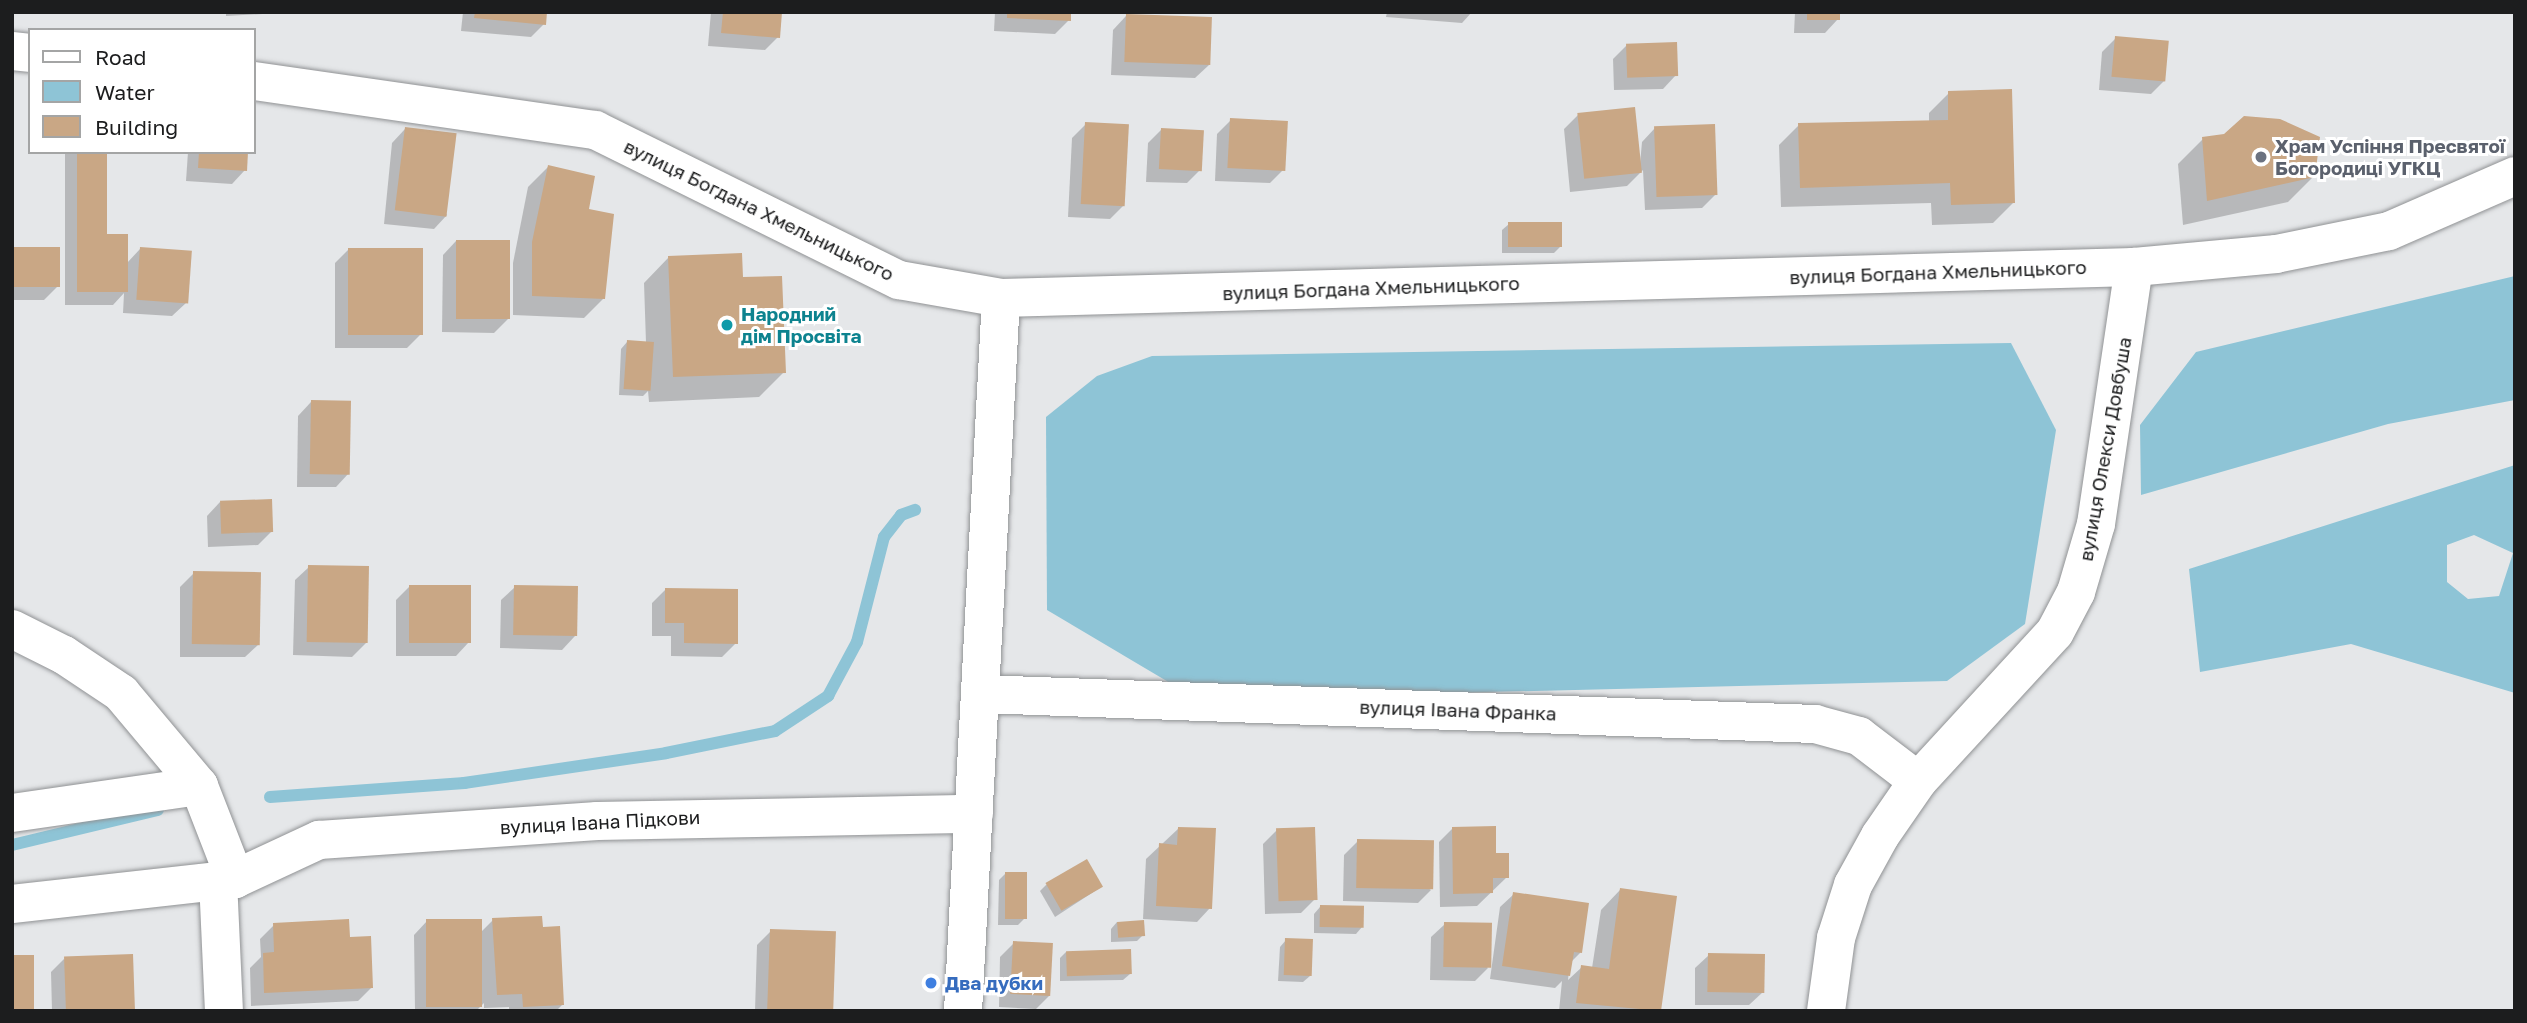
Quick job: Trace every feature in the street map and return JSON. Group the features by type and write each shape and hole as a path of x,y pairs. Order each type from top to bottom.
{"street":[{"name":"вулиця Богдана Хмельницького","path":"256,81 595,130 899,280 1002,298 2134,267 2276,254 2389,231 2515,176"},
{"name":"вулиця Олекси Довбуша","path":"1826,1011 1836,938 1853,885 1918,781 2027,666 2055,632 2076,592 2090,556 2134,267"},
{"path":"963,1011 1002,298"},
{"path":"12,629 64,655 121,693 199,786 226,879 224,1011"},
{"name":"вулиця Івана Франка","path":"981,694 1815,724 1859,736 1918,781"},
{"path":"12,813 199,786"},
{"name":"вулиця Івана Підкови","path":"12,904 226,879 319,840 609,821 974,814"}],"water":[{"path":"2515,276 2515,400 2388,424 2141,495 2140,425 2196,352"},
{"path":"2011,343 2056,430 2025,624 1947,681 1197,699 1047,610 1046,417 1097,376 1152,356"},
{"path":"2515,465 2515,693 2351,644 2200,672 2189,569","holes":["2474,535 2513,553 2499,596 2468,599 2447,582 2447,545"]}],"building":[{"path":"475,12 547,12 546,25 474,18"},
{"path":"723,12 782,12 780,38 721,33"},
{"path":"1007,12 1071,12 1071,21 1007,18"},
{"path":"1807,12 1840,12 1840,20 1807,20"},
{"path":"1126,14 1212,17 1210,65 1124,62"},
{"path":"2115,36 2169,41 2165,82 2111,77"},
{"path":"1677,42 1678,76 1627,78 1626,44"},
{"path":"2012,89 2015,203 1951,205 1950,183 1800,188 1798,123 1948,120 1948,91"},
{"path":"1635,107 1642,173 1584,179 1577,113"},
{"name":"Храм Успіння Пресвятої Богородиці УГКЦ","path":"2244,116 2280,119 2320,137 2315,177 2207,201 2202,137 2224,134"},
{"path":"1230,118 1288,121 1285,171 1227,168"},
{"path":"1085,122 1129,124 1125,206 1081,204"},
{"path":"1715,124 1717,195 1657,197 1654,126"},
{"path":"405,127 457,133 446,217 395,210"},
{"path":"1161,128 1204,130 1202,171 1159,169"},
{"path":"77,154 107,154 107,234 128,234 128,292 77,292"},
{"path":"199,154 248,154 247,171 198,168"},
{"path":"548,165 595,176 589,209 614,214 605,299 532,296 532,242"},
{"path":"1508,222 1562,222 1562,247 1508,247"},
{"path":"456,240 510,240 510,319 456,319"},
{"path":"12,247 60,247 60,287 12,287"},
{"path":"140,247 192,251 188,303 136,300"},
{"path":"348,248 423,248 423,335 348,335"},
{"name":"Народний дім Просвіта","path":"742,253 743,277 782,276 786,373 673,377 668,256"},
{"path":"627,340 654,342 651,391 624,389"},
{"path":"311,400 351,401 350,475 310,474"},
{"path":"272,499 273,532 221,534 220,501"},
{"path":"308,565 369,566 368,643 307,642"},
{"path":"193,571 261,572 260,645 192,644"},
{"path":"409,585 471,585 471,643 409,643"},
{"path":"514,585 578,586 577,636 513,635"},
{"path":"665,588 738,589 738,644 684,643 684,623 665,623"},
{"path":"1496,826 1496,853 1509,853 1509,878 1493,878 1493,893 1453,894 1452,827"},
{"path":"1178,827 1216,828 1212,909 1156,906 1159,843 1177,845"},
{"path":"1315,827 1318,900 1279,901 1276,828"},
{"path":"1357,839 1434,840 1433,889 1356,888"},
{"path":"1087,859 1103,887 1061,911 1045,883"},
{"path":"1005,872 1027,872 1027,919 1005,919"},
{"path":"1620,888 1677,896 1661,1011 1576,1003 1581,965 1609,969"},
{"path":"1513,892 1589,903 1582,953 1574,952 1570,976 1502,966"},
{"path":"1320,905 1364,906 1364,928 1320,927"},
{"path":"542,916 543,927 560,926 564,1005 523,1007 522,994 497,995 492,918"},
{"path":"349,919 350,937 371,936 373,988 264,993 263,953 274,952 273,923"},
{"path":"426,919 482,919 482,1007 426,1007"},
{"path":"1144,920 1145,936 1118,938 1117,922"},
{"path":"1444,922 1492,923 1491,968 1443,967"},
{"path":"770,929 836,931 833,1011 767,1011"},
{"path":"1285,938 1313,939 1312,976 1284,975"},
{"path":"1013,941 1053,943 1050,996 1010,994"},
{"path":"1131,949 1132,974 1067,976 1066,951"},
{"path":"1708,953 1765,954 1764,993 1707,992"},
{"path":"133,954 135,1011 66,1011 64,956"},
{"path":"12,955 34,955 34,1011 12,1011"}],"waterway":[{"path":"270,797 464,783 666,753 775,731 828,696 857,642 884,537 901,515 915,510"},
{"path":"12,845 158,810"}],"place":[{"name":"Храм Успіння Пресвятої Богородиці УГКЦ","path":"2261,157"},
{"name":"Народний дім Просвіта","path":"727,325"},
{"name":"Два дубки","path":"931,983"}]}
